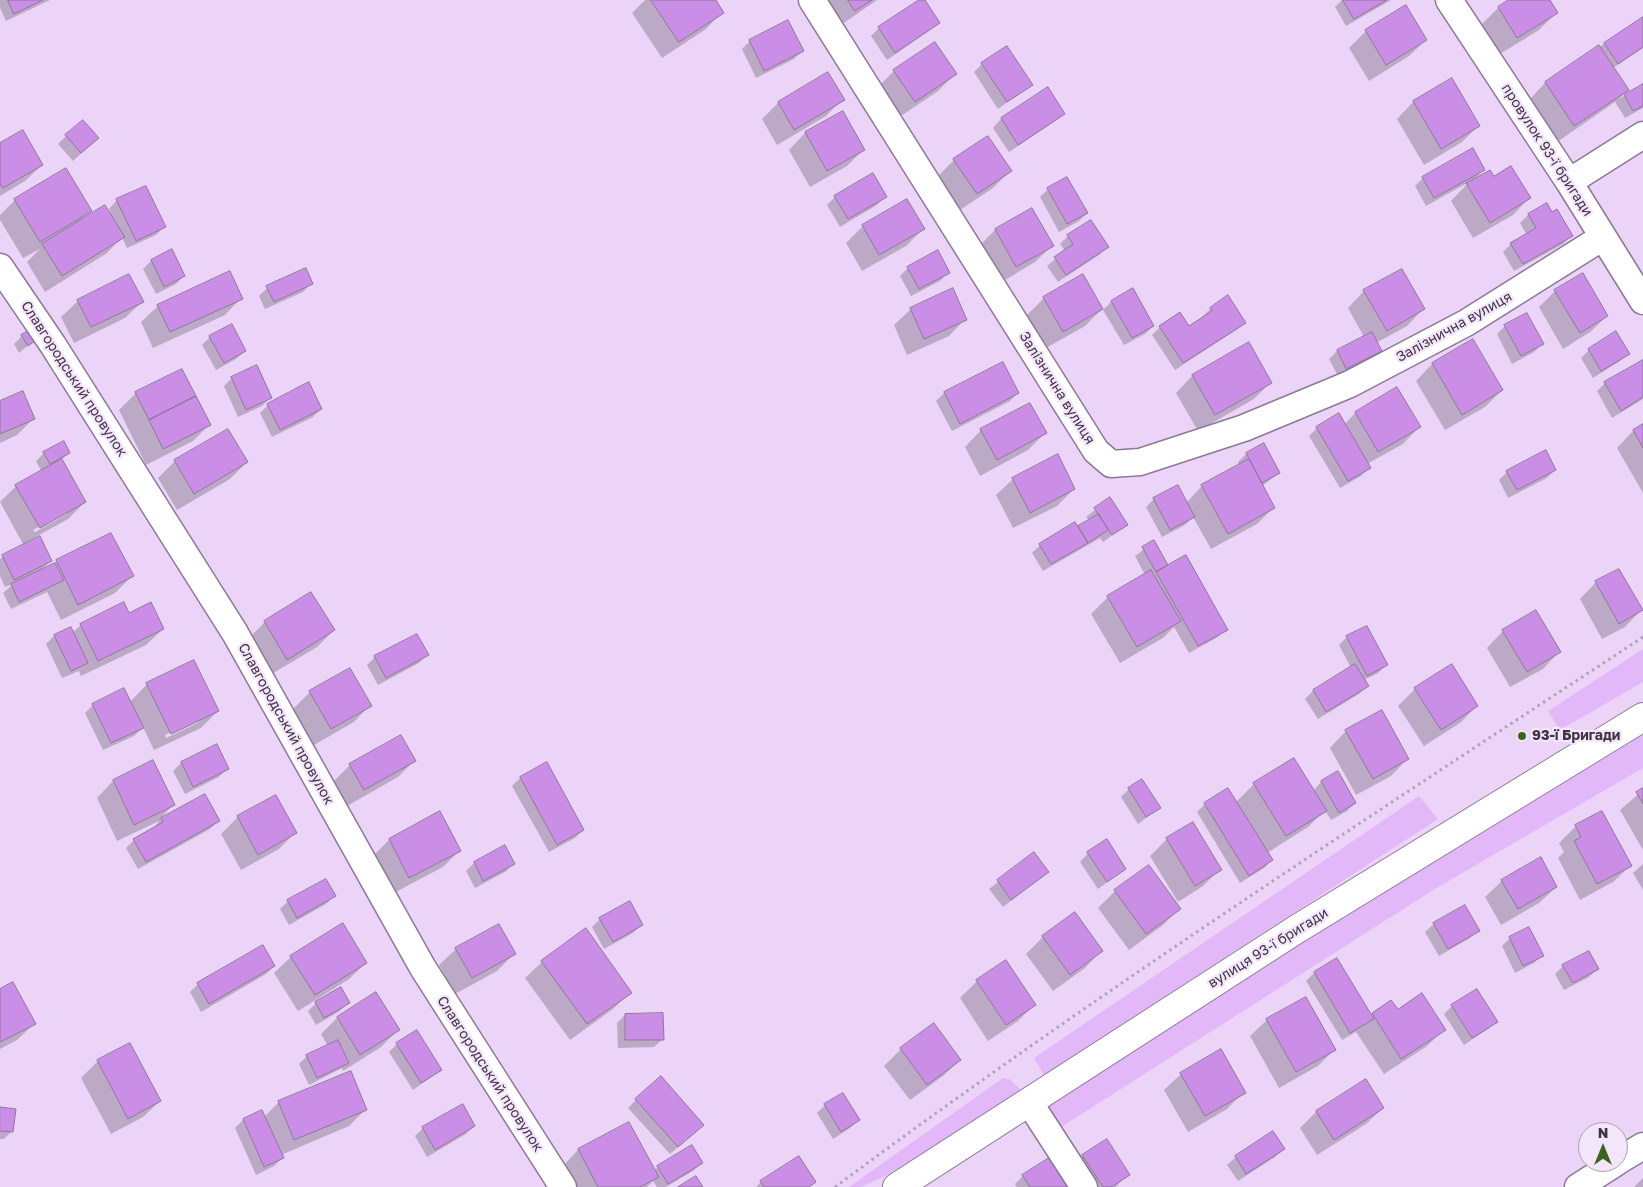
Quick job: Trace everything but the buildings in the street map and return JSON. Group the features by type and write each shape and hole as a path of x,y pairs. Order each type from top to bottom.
{"main road":[{"name":"вулиця 93-ї бригади","path":"897,1187 1297,929 1643,717"}],"street":[{"name":"Залізнична вулиця","path":"812,0 1096,450 1111,464 1140,462 1244,428 1350,384 1466,322 1603,237"},
{"name":"провулок 93-ї бригади","path":"1449,0 1569,182 1643,301"},
{"path":"1569,182 1643,135"},
{"name":"Славгородський провулок","path":"0,267 53,345 236,633 423,968 563,1187"},
{"path":"1028,1102 1084,1187"},
{"path":"1628,1156 1643,1146"},
{"path":"1578,1187 1602,1172"}],"path":[{"path":"835,1187 903,1136 1165,953 1643,637"}],"shaded area":[{"path":"1643,649 1643,682 1560,730 1548,711"},
{"path":"1643,730 1643,768 1438,887 1058,1129 1045,1104 1268,958"},
{"path":"1419,796 1438,819 1044,1075 1034,1058"},
{"path":"1003,1078 1009,1079 1021,1090 1019,1096 885,1176 861,1187 849,1187"}],"place":[{"name":"93-ї Бригади","path":"1522,736"}]}
